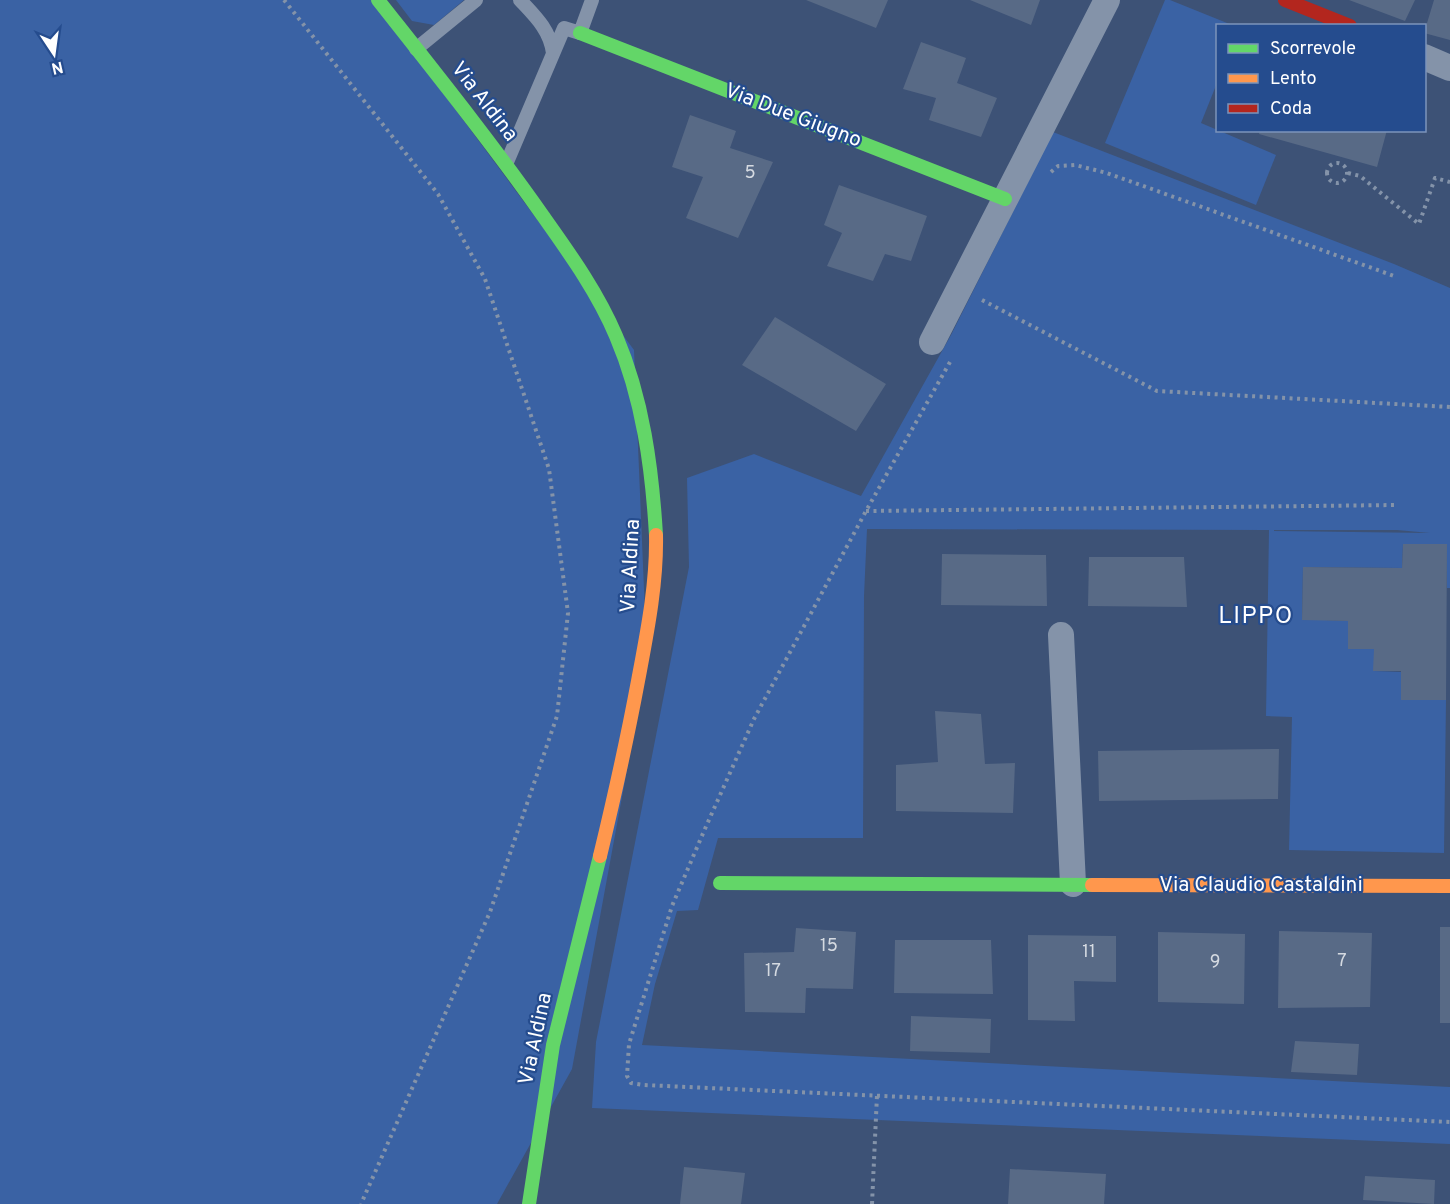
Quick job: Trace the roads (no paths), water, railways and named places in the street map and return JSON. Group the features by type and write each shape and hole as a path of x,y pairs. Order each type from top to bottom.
{"street":[{"name":"Via Aldina","path":"378,0 507,164 575,261 615,335 630,374 646,441 653,484 656,538 654,580 647,635 623,761 553,1045 529,1204"},
{"path":"935,335 1107,0"},
{"path":"1285,0 1345,24"},
{"name":"Via Due Giugno","path":"580,33 1005,199"},
{"path":"1426,57 1450,68"},
{"path":"1061,635 1073,884"},
{"name":"Via Claudio Castaldini","path":"720,883 1450,886"}],"lane":[{"path":"416,49 476,0"},
{"path":"520,0 543,25 552,43 553,53"},
{"path":"507,164 564,28 580,33 592,0"}],"district":[{"name":"LIPPO","path":"1256,617"}]}
